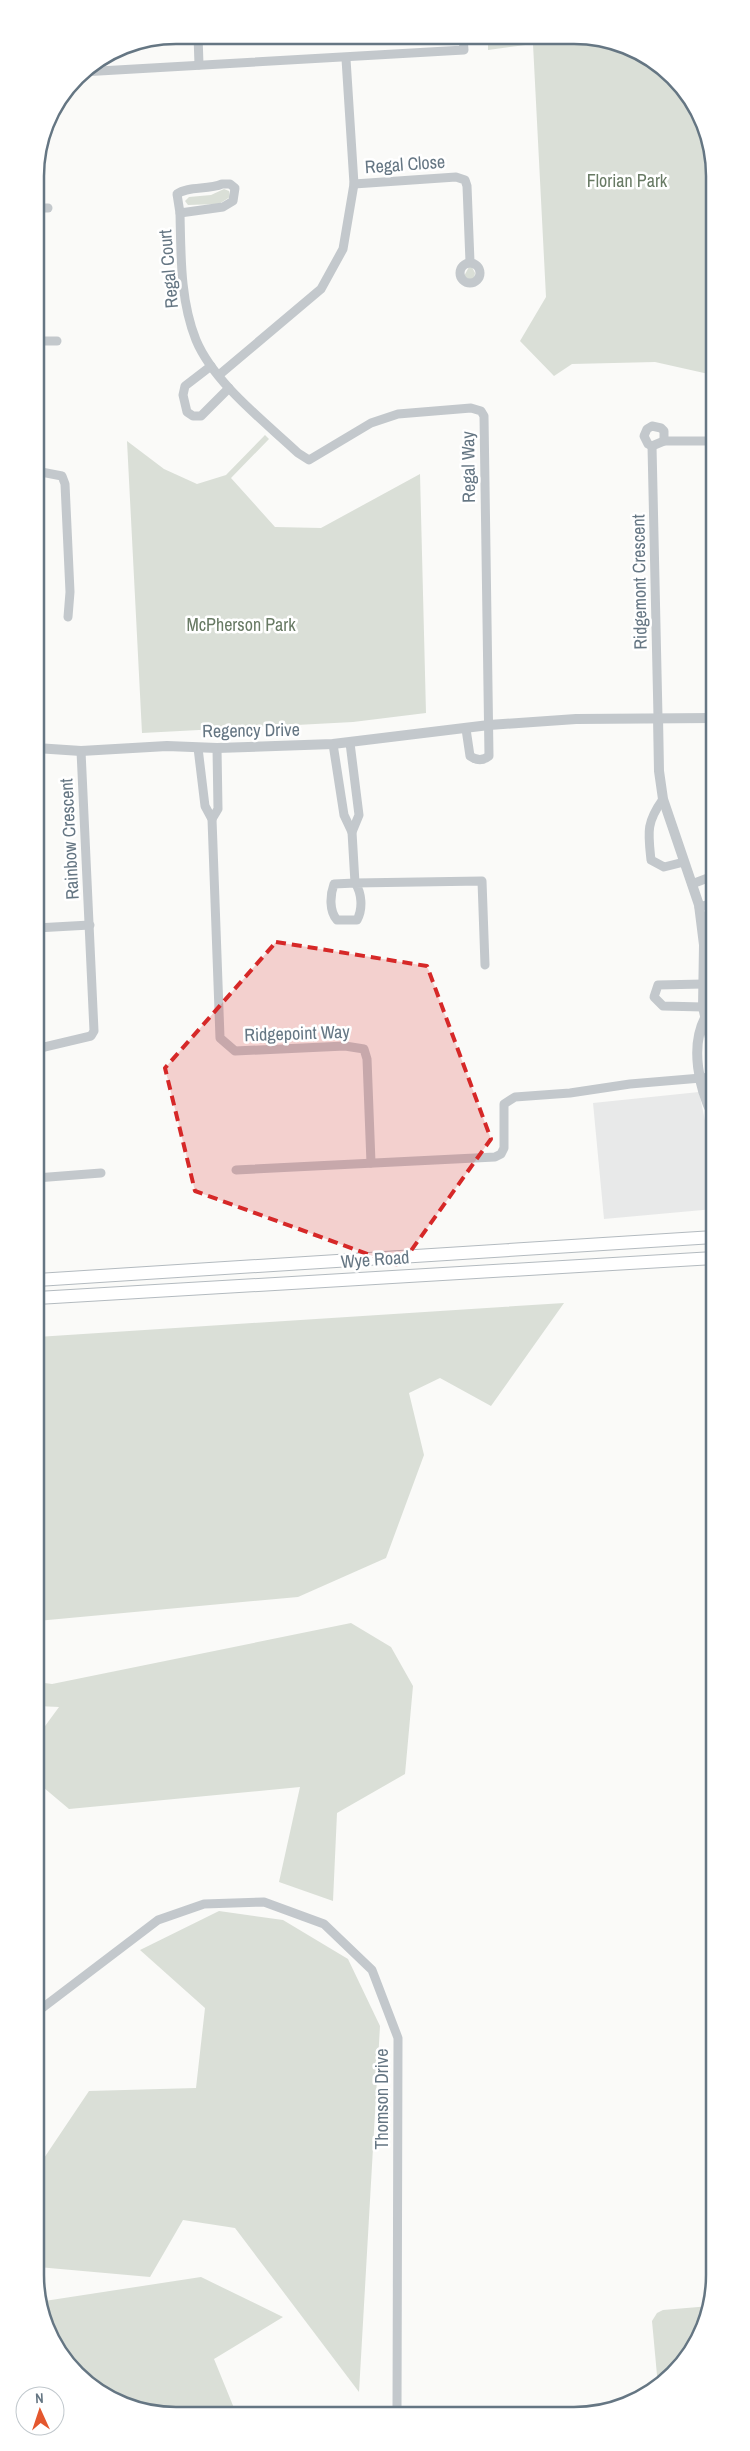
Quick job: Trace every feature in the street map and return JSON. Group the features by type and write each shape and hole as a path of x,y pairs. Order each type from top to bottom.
{"main road":[{"name":"Wye Road","path":"44,1279 706,1238"},
{"name":"Wye Road","path":"44,1298 706,1258"}],"street":[{"path":"198,44 199,65"},
{"path":"96,71 346,59 464,50 464,44"},
{"path":"219,374 321,289 343,249 354,184 346,59"},
{"name":"Regal Close","path":"354,184 456,177 464,180 467,186 470,262"},
{"name":"Regal Court","path":"180,213 223,207 233,201 234,188 230,184 222,184 211,188 183,189 178,194 183,283 189,317 197,342 211,366 219,374"},
{"path":"44,341 57,340"},
{"path":"211,366 185,386 183,395 187,412 193,416 201,416 229,388"},
{"name":"Regal Way","path":"219,374 229,388 298,453 309,460 372,423 398,414 471,408 481,411 484,416 489,725"},
{"name":"Ridgemont Crescent","path":"658,717 652,446 648,444 644,436 647,428 652,426 661,428 665,436 664,441"},
{"path":"652,446 664,441 706,440"},
{"path":"44,473 62,476 65,484 70,592 68,618"},
{"path":"658,717 659,771 662,799 699,907 704,945 703,1007 706,1022"},
{"name":"Regency Drive","path":"44,749 81,751 167,746 217,748 333,744 489,725 576,719 706,718"},
{"path":"466,729 470,756 475,759 484,760 491,753 489,725"},
{"path":"350,743 359,815 352,832"},
{"path":"333,744 344,815 352,832 355,883 360,890 360,914 357,920 337,920 332,914 331,891 334,884 355,883 482,881 485,966"},
{"name":"Ridgepoint Way","path":"198,748 205,806 212,819 220,1038 235,1051 345,1046 364,1049 367,1059 371,1163"},
{"name":"Ridgepoint Way","path":"212,819 218,809 217,748"},
{"name":"Rainbow Crescent","path":"44,1047 91,1036 94,1031 81,751"},
{"path":"662,799 651,815 649,826 651,860 664,867 684,862"},
{"path":"692,884 706,879"},
{"path":"699,907 706,905"},
{"path":"44,928 90,925"},
{"path":"703,984 658,985 654,997 663,1006 703,1007"},
{"path":"705,1018 698,1033 698,1045 701,1078 706,1094"},
{"path":"236,1170 495,1157 501,1154 504,1148 504,1104 515,1097 570,1093 630,1084 706,1078"},
{"path":"44,1177 101,1172"},
{"name":"Thomson Drive","path":"44,2007 158,1920 204,1904 264,1902 324,1924 372,1970 398,2038 397,2407"}],"highlighted area":[{"path":"276,942 427,966 491,1139 400,1266 195,1191 165,1068"}],"shaded area":[{"path":"699,1092 706,1126 706,1210 604,1219 593,1103"}],"green space":[{"name":"Florian Park","path":"488,44 533,44 488,50"},
{"name":"Florian Park","path":"533,44 600,46 640,62 667,83 688,110 702,142 706,176 706,373 655,362 572,364 554,376 520,341 546,297"},
{"path":"224,189 229,191 230,197 219,204 188,205 185,201 189,197 211,195"},
{"path":"469,267 472,267 475,273 474,279 471,281 464,276"},
{"name":"McPherson Park","path":"265,435 269,439 231,478 275,527 321,528 420,474 426,713 353,722 142,733 127,441 164,469 197,484 226,475"},
{"path":"564,1303 491,1406 440,1378 409,1393 424,1455 386,1558 298,1597 44,1620 44,1337"},
{"path":"351,1623 391,1647 413,1686 405,1774 337,1813 333,1901 279,1882 300,1787 69,1809 44,1788 44,1727 59,1707 44,1706 44,1683 52,1684"},
{"path":"219,1911 283,1920 348,1959 380,2026 359,2392 235,2228 183,2220 150,2277 44,2268 44,2158 89,2091 196,2088 205,2008 140,1950"},
{"path":"201,2277 283,2317 214,2359 234,2407 168,2407 150,2405 118,2394 96,2380 71,2355 62,2341 54,2325 46,2301"},
{"path":"702,2307 688,2341 679,2355 657,2377 652,2321 657,2313 663,2310"}]}
